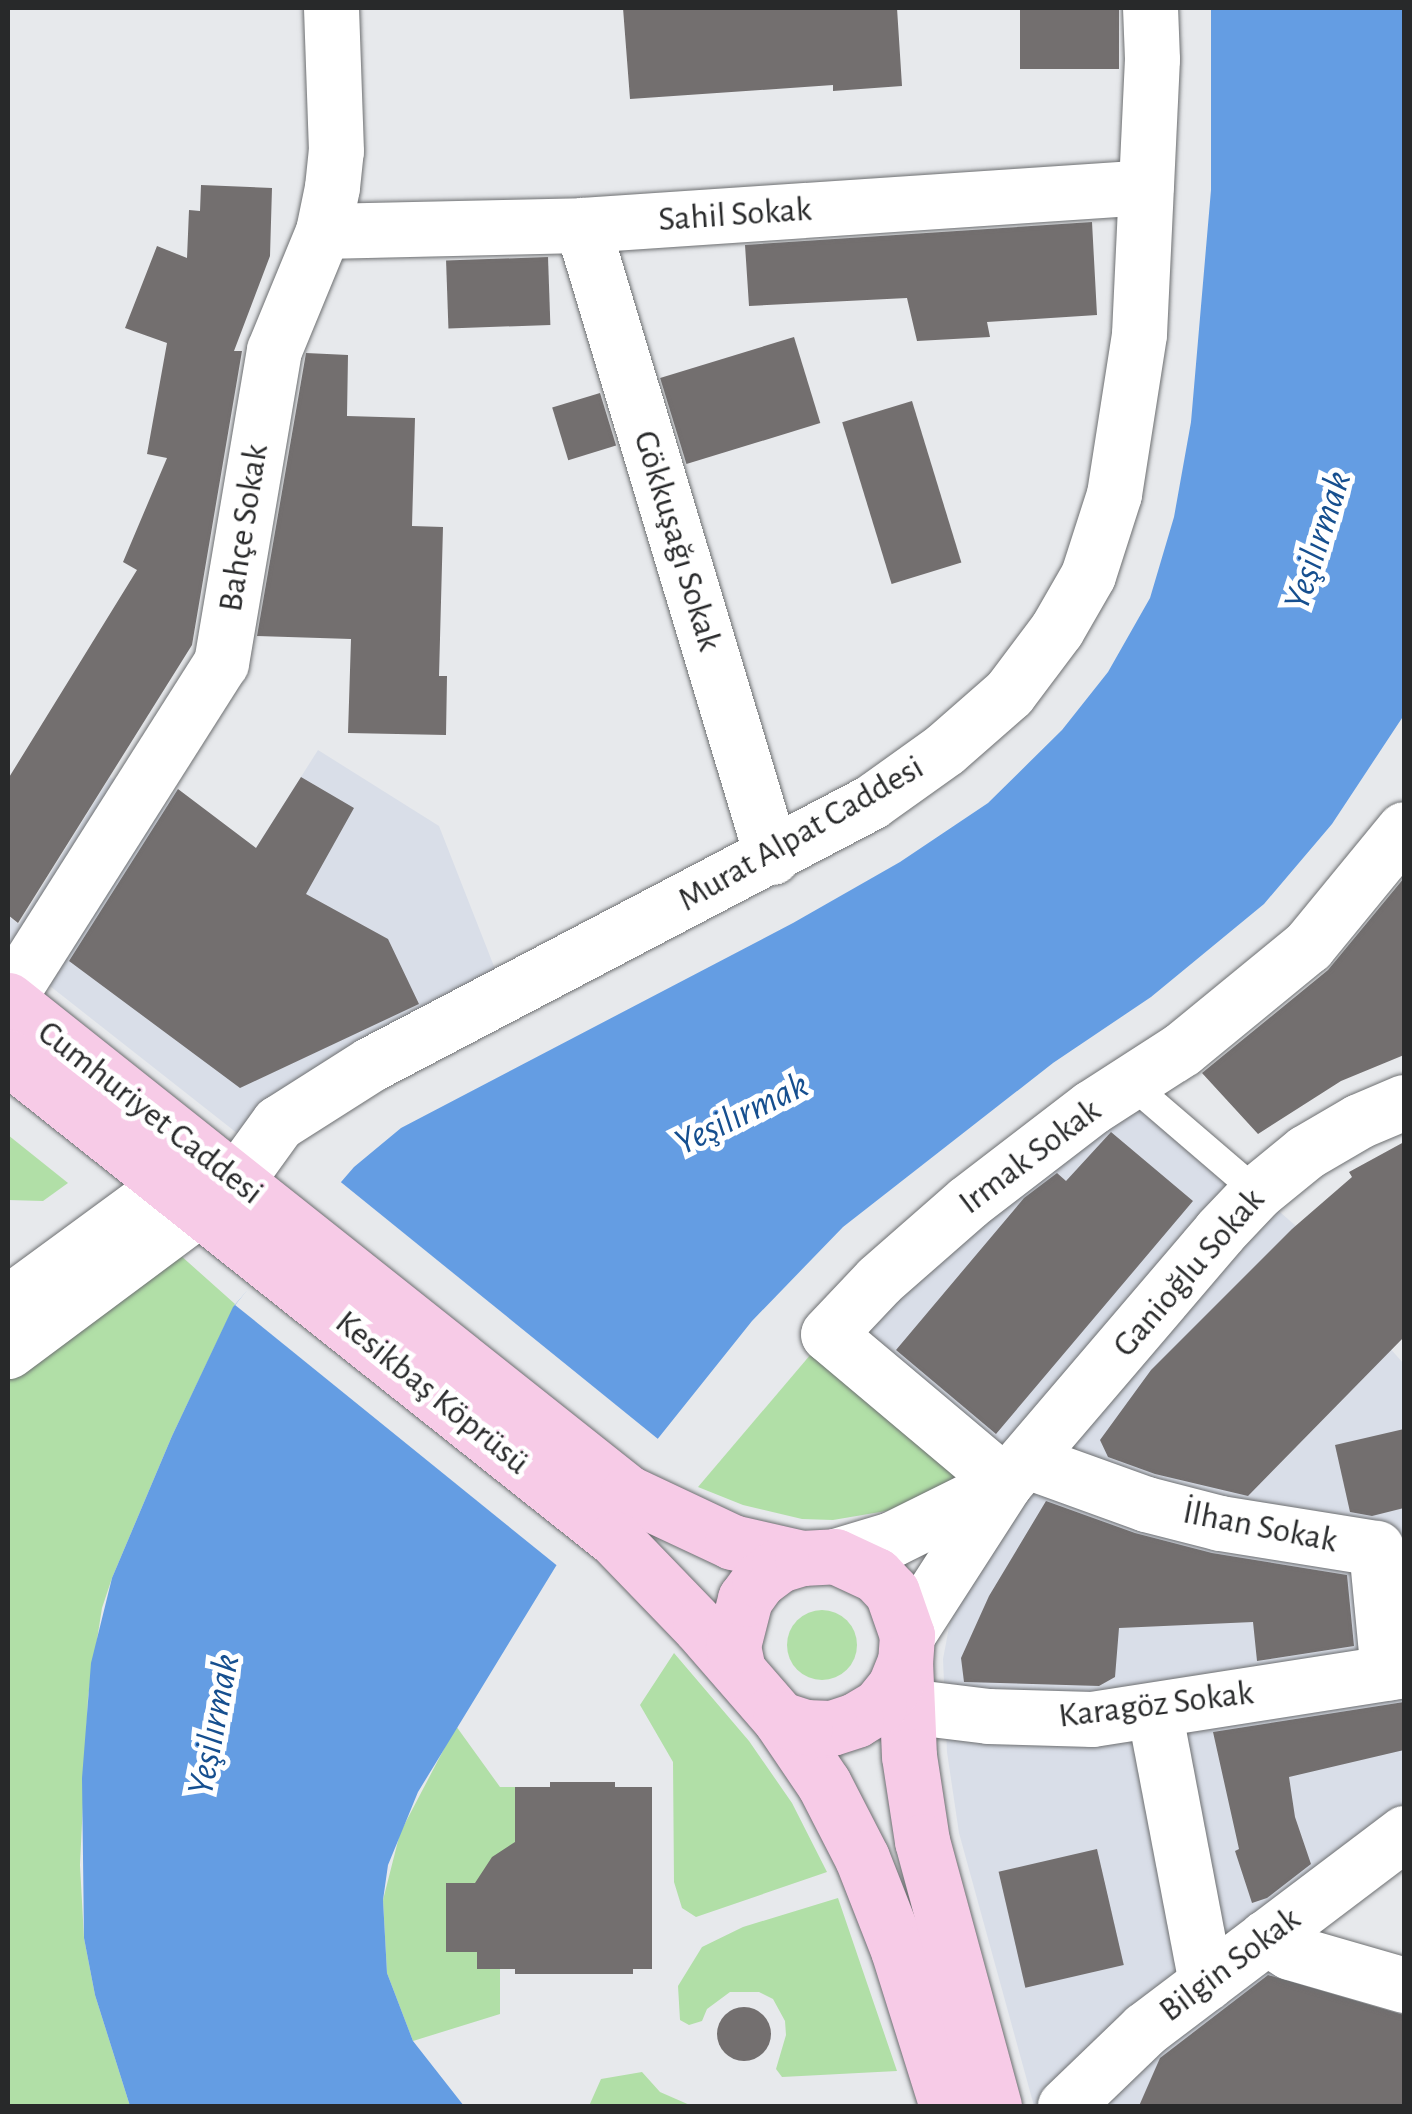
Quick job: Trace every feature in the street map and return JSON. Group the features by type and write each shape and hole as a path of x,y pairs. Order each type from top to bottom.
{"main road":[{"name":"Cumhuriyet Caddesi","path":"8,999 203,1183 278,1243"},
{"name":"Cumhuriyet Caddesi","path":"8,1057 203,1183"},
{"name":"Kesikbaş Köprüsü","path":"278,1243 614,1510"},
{"path":"614,1510 732,1542 818,1557 876,1576 892,1592 906,1667 922,1840 994,2106"},
{"path":"614,1510 640,1561 780,1718 824,1784 862,1858 898,1950 947,2106"},
{"path":"738,1670 733,1646 744,1600 769,1572 818,1557"},
{"path":"780,1718 804,1727 831,1728 856,1720 879,1706 906,1667"}],"street":[{"name":"Bahçe Sokak","path":"8,999 221,664 274,350 323,231 336,150 331,8"},
{"name":"Murat Alpat Caddesi","path":"203,1183 278,1123 370,1064 871,802 945,750 1009,693 1056,629 1088,575 1114,494 1139,334 1150,8"},
{"name":"Sahil Sokak","path":"323,231 582,225 1146,187"},
{"name":"Gökkuşağı Sokak","path":"582,225 772,857"},
{"name":"Irmak Sokak","path":"1016,1472 828,1334 879,1280 968,1202 1130,1082 1182,1049 1308,946 1404,829"},
{"name":"Ganioğlu Sokak","path":"906,1667 1016,1472 1257,1192 1306,1152 1359,1121 1404,1102"},
{"path":"8,1302 203,1183"},
{"path":"8,1351 203,1183"},
{"name":"Ganioğlu Sokak","path":"818,1557 892,1539 1016,1472"},
{"name":"İlhan Sokak","path":"1016,1472 1220,1524 1376,1548 1396,1672"},
{"name":"Karagöz Sokak","path":"906,1667 1042,1719 1154,1710 1396,1672"},
{"path":"1154,1710 1206,1983"},
{"name":"Bilgin Sokak","path":"1065,2106 1145,2029 1404,1833"},
{"path":"1266,1937 1290,1952 1404,1985"}],"lane":[{"path":"1130,1082 1257,1192"}],"shaded area":[{"path":"318,750 439,826 506,997 242,1137 8,953 8,916 19,924 110,777 163,809 177,789 256,848"},
{"path":"1130,1083 1296,1226 1288,1234 1404,1364 1404,1833 1267,1936 1310,1978 1252,2106 1034,2106 959,1833 947,1752 943,1659 950,1622 1027,1461 828,1334"}],"green space":[{"path":"8,1135 68,1183 43,1201 8,1200"},
{"path":"161,1238 235,1304 172,1436 112,1578 102,1608 88,1697 80,1865 84,1938 95,1995 130,2106 8,2106 8,1351"},
{"path":"828,1334 980,1465 892,1510 833,1520 802,1519 743,1505 698,1487"},
{"path":"822,1610 846,1621 857,1645 846,1669 822,1680 798,1669 787,1645 798,1621"},
{"path":"674,1653 749,1741 792,1803 827,1872 696,1917 682,1908 674,1882 673,1762 640,1705"},
{"path":"456,1726 500,1787 515,1787 515,1851 485,1883 446,1883 446,1951 477,1952 477,1969 500,1969 500,2014 413,2041 387,1973 383,1900 400,1833"},
{"path":"838,1898 897,2071 782,2077 776,2069 786,2035 785,2021 773,1999 759,1992 730,1992 707,2009 702,2021 689,2025 680,2020 678,1986 702,1947 743,1927"},
{"path":"642,2072 660,2092 692,2106 589,2106 601,2079"}],"water":[{"name":"Yeşilırmak","path":"1211,8 1404,8 1404,715 1332,824 1264,904 1151,997 1053,1063 843,1227 752,1321 556,1566 418,1792 388,1865 383,1900 387,1973 413,2041 464,2106 130,2106 95,1995 84,1938 82,1778 91,1663 112,1578 172,1436 233,1307 354,1167 401,1128 793,923 900,862 988,803 1062,730 1108,672 1150,598 1174,517 1191,422 1211,190"}],"pier":[{"path":"337,1179 664,1444 562,1570 235,1305"}],"building":[{"path":"623,8 897,8 902,86 833,91 833,85 630,99"},
{"path":"1020,8 1119,8 1119,69 1020,69"},
{"path":"201,185 272,188 270,256 234,351 242,351 192,645 18,923 8,915 8,779 137,570 123,562 167,458 147,454 167,343 125,328 157,246 187,258 189,210 200,211"},
{"path":"1092,222 1097,315 987,322 990,337 917,341 907,298 749,306 745,245"},
{"path":"548,257 550,325 448,329 446,261"},
{"path":"794,337 820,423 686,464 660,378"},
{"path":"306,353 348,355 347,416 415,418 412,526 443,527 439,676 447,676 446,735 348,733 351,639 257,636"},
{"path":"600,393 616,446 568,460 552,408"},
{"path":"912,401 961,563 892,584 842,422"},
{"path":"301,777 354,808 306,894 388,939 419,1004 240,1088 69,961 178,789 256,848"},
{"path":"1404,878 1404,1055 1341,1081 1258,1134 1202,1073 1328,970"},
{"path":"1111,1132 1193,1201 996,1434 896,1350 1024,1198 1057,1173 1066,1181"},
{"path":"1404,1142 1404,1337 1248,1496 1155,1474 1108,1457 1100,1440 1151,1370 1292,1229 1352,1177 1349,1172"},
{"path":"1404,1429 1404,1508 1372,1516 1350,1512 1335,1445"},
{"path":"1046,1501 1135,1533 1212,1553 1347,1575 1354,1646 1257,1661 1253,1622 1119,1628 1115,1677 1099,1686 964,1682 961,1658 989,1596"},
{"path":"1404,1702 1404,1750 1289,1777 1295,1817 1311,1864 1267,1898 1252,1903 1235,1851 1239,1849 1213,1732"},
{"path":"550,1782 615,1782 615,1787 652,1787 652,1969 633,1969 633,1974 515,1974 515,1969 477,1969 477,1952 446,1952 446,1883 475,1883 492,1857 515,1842 515,1787 550,1787"},
{"path":"1097,1849 1124,1965 1025,1988 999,1872"},
{"path":"1268,1975 1404,2015 1404,2106 1139,2106 1160,2058"},
{"path":"744,2007 763,2015 771,2034 763,2053 744,2061 725,2053 717,2034 725,2015"}]}
